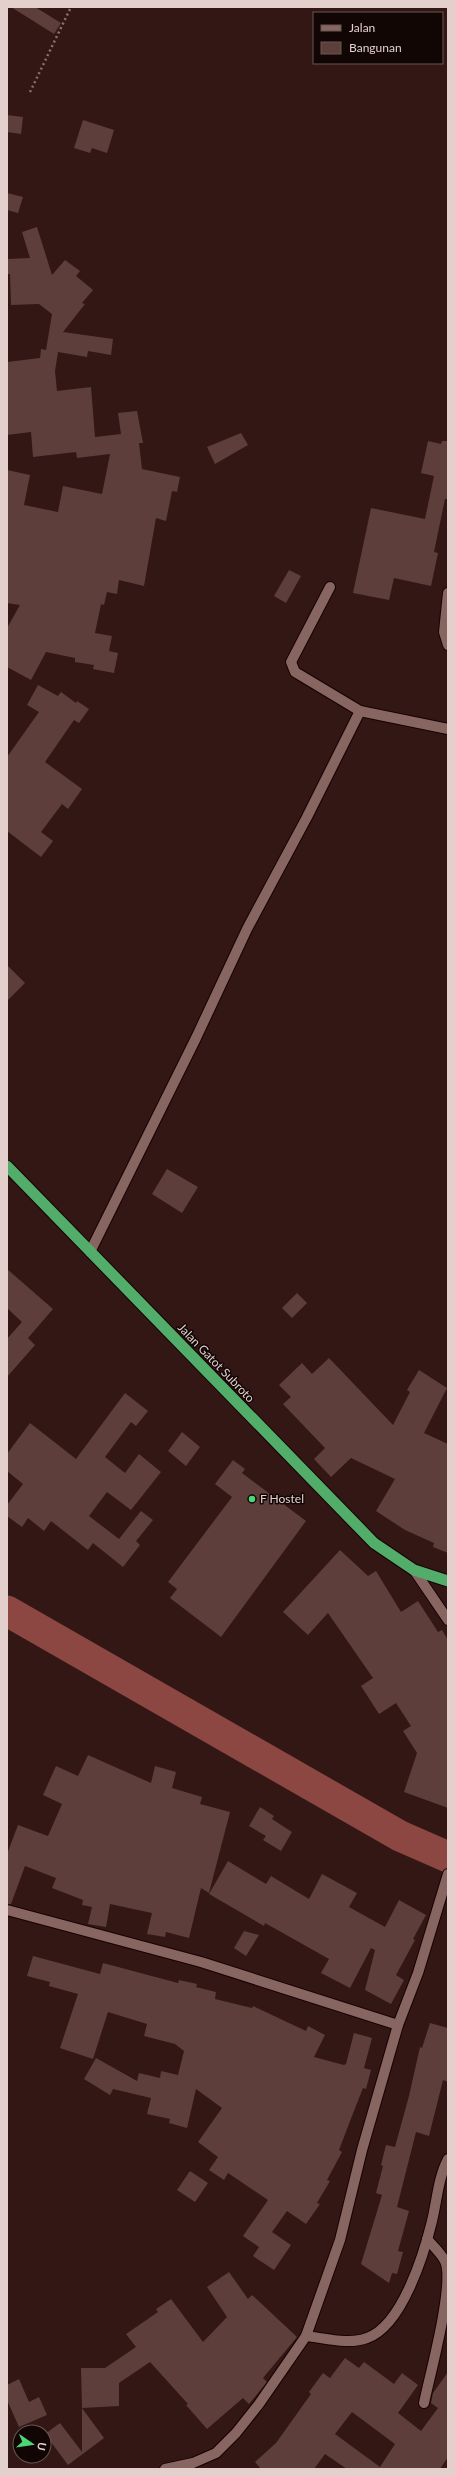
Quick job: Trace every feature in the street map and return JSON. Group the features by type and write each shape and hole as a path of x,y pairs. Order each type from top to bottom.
{"highway":[{"name":"Jalan Gatot Subroto","path":"7,1166 374,1543 414,1570 448,1581"}],"street":[{"path":"330,587 291,662 295,672 360,711 448,729"},
{"path":"448,593 444,632 448,645"},
{"path":"90,1252 190,1052 247,929 360,711"},
{"path":"414,1570 448,1620"},
{"path":"165,2469 193,2463 216,2453 236,2433 306,2336 340,2240 362,2150 398,2025 418,1973 448,1874"},
{"path":"7,1910 200,1962 398,2025"},
{"path":"306,2336 350,2341 367,2338 378,2332 389,2321 412,2280 427,2239 440,2181 448,2159"},
{"path":"424,2402 443,2313 448,2271 444,2260 427,2239"}],"path":[{"path":"30,92 71,7"}],"building":[{"path":"11,7 35,7 61,23 54,34"},
{"path":"7,115 23,117 21,134 7,132"},
{"path":"83,120 114,130 107,153 92,148 90,153 74,148"},
{"path":"7,193 23,197 18,213 7,210"},
{"path":"37,227 52,275 65,260 80,271 76,276 93,290 82,303 85,304 63,332 113,339 111,355 88,351 87,357 58,352 55,371 57,391 91,387 95,437 121,434 118,413 137,411 143,443 139,443 142,469 180,477 177,492 172,491 166,521 156,518 144,586 119,580 117,594 107,592 104,605 101,604 95,633 112,636 109,651 118,653 114,673 93,669 94,665 75,662 75,658 46,652 31,680 7,667 7,628 20,605 7,603 7,470 30,475 24,505 58,512 63,486 102,494 110,454 77,458 76,452 33,457 31,432 7,435 7,362 40,358 41,349 46,350 52,314 39,304 11,305 10,274 7,274 7,259 30,258 22,232"},
{"path":"241,433 248,445 215,464 207,447"},
{"path":"428,441 441,444 442,441 448,441 448,499 445,499 434,552 438,553 431,586 394,578 389,600 353,593 371,508 425,519 434,476 421,473"},
{"path":"289,570 301,576 286,603 274,596"},
{"path":"38,685 58,696 61,692 76,703 77,701 89,709 79,723 74,720 45,762 82,789 68,809 62,804 41,832 53,841 41,857 7,831 7,757 39,712 27,705"},
{"path":"7,965 25,983 7,1001"},
{"path":"167,1169 198,1187 182,1213 152,1194"},
{"path":"7,1269 53,1309 28,1338 35,1345 7,1377 7,1339 22,1322 7,1308"},
{"path":"297,1293 307,1303 292,1318 282,1308"},
{"path":"329,1358 393,1425 410,1392 407,1390 419,1370 447,1388 424,1433 448,1444 448,1553 433,1547 434,1543 405,1530 376,1511 395,1479 351,1458 331,1477 314,1459 325,1448 283,1404 291,1397 279,1385 302,1363 312,1374"},
{"path":"125,1393 148,1411 136,1426 131,1422 105,1457 125,1473 139,1454 161,1472 131,1510 107,1492 89,1516 119,1539 141,1511 153,1520 136,1541 140,1545 123,1567 93,1543 88,1550 51,1521 44,1531 28,1518 22,1527 7,1516 7,1505 23,1484 7,1471 7,1454 30,1423 76,1459"},
{"path":"182,1432 200,1447 186,1466 168,1451"},
{"path":"233,1460 245,1469 242,1473 306,1521 221,1637 170,1598 177,1589 168,1582 232,1497 215,1484"},
{"path":"340,1550 368,1576 376,1571 401,1612 418,1601 438,1632 442,1630 448,1640 448,1808 404,1792 417,1753 403,1731 411,1726 396,1703 379,1714 361,1686 373,1678 328,1613 308,1635 283,1612"},
{"path":"88,1755 151,1783 155,1766 176,1772 172,1788 202,1797 200,1804 230,1812 209,1893 201,1888 189,1938 166,1932 165,1937 147,1934 152,1913 110,1904 106,1927 88,1924 92,1907 82,1905 83,1900 52,1888 56,1878 25,1866 11,1904 7,1904 7,1854 18,1825 48,1836 62,1804 43,1795 56,1766 78,1776"},
{"path":"260,1807 274,1816 272,1819 292,1832 281,1851 263,1840 266,1836 249,1826"},
{"path":"228,1861 266,1884 271,1876 309,1899 322,1874 357,1893 349,1907 385,1927 399,1900 426,1915 413,1939 415,1940 396,1975 404,1980 391,2004 365,1990 375,1950 371,1948 350,1988 321,1973 329,1959 265,1923 264,1926 209,1894"},
{"path":"244,1931 259,1935 246,1956 234,1948"},
{"path":"33,1956 100,1974 103,1963 178,1983 179,1980 197,1984 196,1987 216,1992 215,1999 252,2008 253,2006 306,2031 308,2026 325,2035 314,2057 344,2065 346,2064 354,2033 372,2038 364,2068 371,2070 366,2089 363,2088 352,2116 339,2150 342,2152 327,2180 330,2181 317,2203 320,2204 306,2224 287,2211 272,2232 291,2245 274,2270 253,2256 259,2247 243,2236 268,2200 228,2173 224,2180 209,2170 218,2157 198,2142 222,2108 196,2089 187,2128 169,2123 170,2119 147,2114 151,2098 113,2089 110,2095 84,2079 96,2058 137,2081 139,2073 160,2078 161,2071 178,2075 184,2051 175,2044 144,2036 147,2024 108,2012 93,2059 60,2048 78,1994 49,1986 50,1982 27,1976"},
{"path":"430,2023 448,2028 448,2082 443,2080 429,2136 416,2132 397,2207 409,2211 398,2251 403,2252 397,2274 392,2273 389,2283 361,2264 382,2195 376,2193 383,2166 381,2165 386,2145 395,2147 409,2096 420,2047 422,2048"},
{"path":"190,2171 208,2183 195,2202 177,2190"},
{"path":"229,2272 248,2299 252,2295 297,2337 263,2378 267,2382 249,2404 243,2398 207,2429 186,2405 188,2404 150,2362 119,2383 119,2406 82,2408 81,2368 105,2368 136,2347 126,2334 158,2312 156,2309 171,2299 203,2342 227,2317 207,2287"},
{"path":"345,2358 359,2368 364,2362 394,2384 402,2373 418,2385 398,2413 421,2431 438,2408 431,2403 433,2393 448,2372 448,2457 440,2469 347,2469 325,2454 314,2469 261,2469 255,2462 276,2443 311,2394 309,2392 323,2373 330,2378","holes":["352,2412 395,2444 380,2467 335,2434"]},
{"path":"19,2379 29,2402 39,2397 47,2415 26,2424 18,2424 7,2400 7,2385"},
{"path":"82,2408 104,2438 68,2465 52,2443 52,2429 60,2423 82,2452"}],"waterway":[{"path":"7,1611 400,1836 448,1857"}],"place":[{"name":"F Hostel","path":"252,1499"}]}
